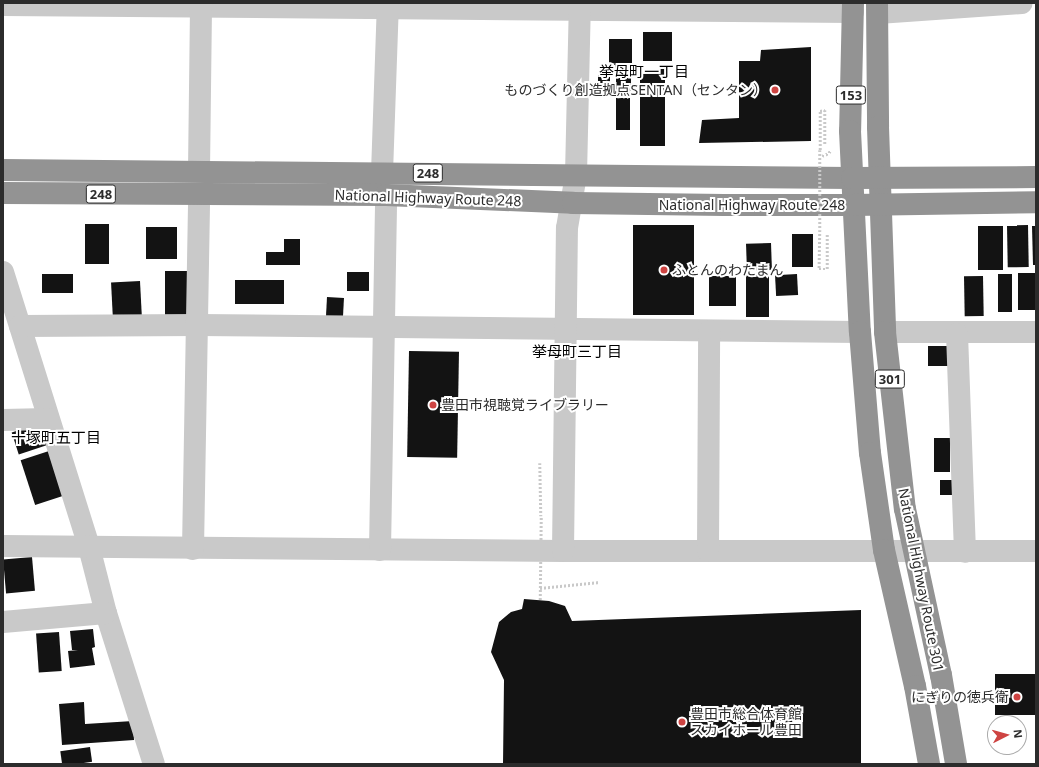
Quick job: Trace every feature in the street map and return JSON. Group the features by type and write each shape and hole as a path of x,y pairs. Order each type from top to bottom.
{"highway":[{"name":"153","path":"853,8 850,131 854,206"},
{"name":"153","path":"877,8 878,127 882,204"},
{"name":"National Highway Route 248","path":"3,170 852,178 1036,177"},
{"name":"National Highway Route 248","path":"3,194 386,196 573,203 854,206 882,204 1036,202"},
{"name":"National Highway Route 301","path":"882,204 885,332 905,509 941,674 956,764"},
{"name":"National Highway Route 301","path":"854,206 860,332 870,453 884,550 915,686 928,764"}],"street":[{"path":"877,8 1022,3"},
{"path":"199,171 201,5"},
{"path":"3,6 201,5 853,8"},
{"path":"382,173 388,6"},
{"path":"563,551 567,330 567,228 573,203 576,175 580,7"},
{"path":"193,549 198,325 199,194"},
{"path":"380,550 386,196"},
{"path":"3,272 89,547 106,613 154,764"},
{"path":"20,326 198,325 860,332"},
{"path":"708,551 709,331"},
{"path":"885,332 957,334 1036,332"},
{"path":"957,334 965,552"},
{"path":"3,420 48,418"},
{"path":"3,546 193,549 852,552 884,550 914,552 1036,552"},
{"path":"3,622 106,613"}],"path":[{"path":"824,145 825,110 820,111 819,269 827,269 827,233"},
{"path":"814,160 829,153 832,146"},
{"path":"540,464 540,600"},
{"path":"540,588 600,582"}],"building":[{"path":"643,32 672,32 672,61 643,61"},
{"path":"609,39 632,39 632,68 609,68"},
{"name":"ものづくり創造拠点SENTAN（センタン）","path":"811,47 811,141 699,143 702,120 739,118 739,61 760,61 761,50"},
{"path":"640,69 665,69 665,146 640,146"},
{"path":"616,73 631,73 631,94 616,94"},
{"path":"598,75 610,75 610,93 598,93"},
{"path":"616,98 630,98 630,130 616,130"},
{"path":"85,224 109,224 109,264 85,264"},
{"name":"ふとんのわたまん","path":"633,225 694,225 694,315 633,315"},
{"path":"1007,225 1028,225 1029,267 1008,267"},
{"path":"978,226 1003,226 1003,270 978,270"},
{"path":"1032,226 1036,226 1036,265 1033,265"},
{"path":"146,227 177,227 177,259 146,259"},
{"path":"792,234 813,234 813,267 792,267"},
{"path":"284,239 300,239 300,265 266,265 266,252 284,252"},
{"path":"771,243 772,270 747,271 746,244"},
{"path":"165,271 187,271 187,315 165,315"},
{"path":"347,272 369,272 369,291 347,291"},
{"path":"1018,273 1036,273 1036,310 1018,310"},
{"path":"42,274 73,274 73,293 42,293"},
{"path":"797,274 798,295 776,296 775,275"},
{"path":"998,274 1012,274 1012,312 998,312"},
{"path":"746,275 769,275 769,317 746,317"},
{"path":"709,276 736,276 736,306 709,306"},
{"path":"964,276 983,276 984,316 965,316"},
{"path":"235,280 284,280 284,304 235,304"},
{"path":"140,281 142,315 113,316 111,283"},
{"path":"327,297 344,298 343,321 326,320"},
{"path":"928,346 950,346 950,366 928,366"},
{"name":"豊田市視聴覚ライブラリー","path":"409,351 459,352 457,458 407,457"},
{"path":"44,422 51,444 19,454 12,433"},
{"path":"934,438 950,438 950,472 934,472"},
{"path":"52,450 67,495 35,505 21,460"},
{"path":"940,480 953,480 953,495 940,495"},
{"path":"32,557 35,591 6,593 3,560"},
{"name":"豊田市総合体育館 スカイホール豊田","path":"524,599 549,601 565,606 572,621 861,610 861,764 503,764 504,680 491,652 499,622 511,612 522,609"},
{"path":"93,629 95,647 92,648 95,665 70,668 68,651 78,650 72,650 70,631"},
{"path":"59,632 62,671 39,673 36,634"},
{"name":"にぎりの徳兵衛","path":"995,674 1036,674 1036,715 995,715"},
{"path":"84,702 85,724 133,721 134,740 62,745 59,704"},
{"path":"90,747 92,762 62,764 60,751"}],"place":[{"name":"ものづくり創造拠点SENTAN（センタン）","path":"775,90"},
{"name":"ふとんのわたまん","path":"664,270"},
{"name":"豊田市視聴覚ライブラリー","path":"433,405"},
{"name":"にぎりの徳兵衛","path":"1017,697"},
{"name":"豊田市総合体育館 スカイホール豊田","path":"682,722"}],"district":[{"name":"挙母町一丁目","path":"644,72"},
{"name":"挙母町三丁目","path":"577,352"},
{"name":"十塚町五丁目","path":"56,438"}]}
